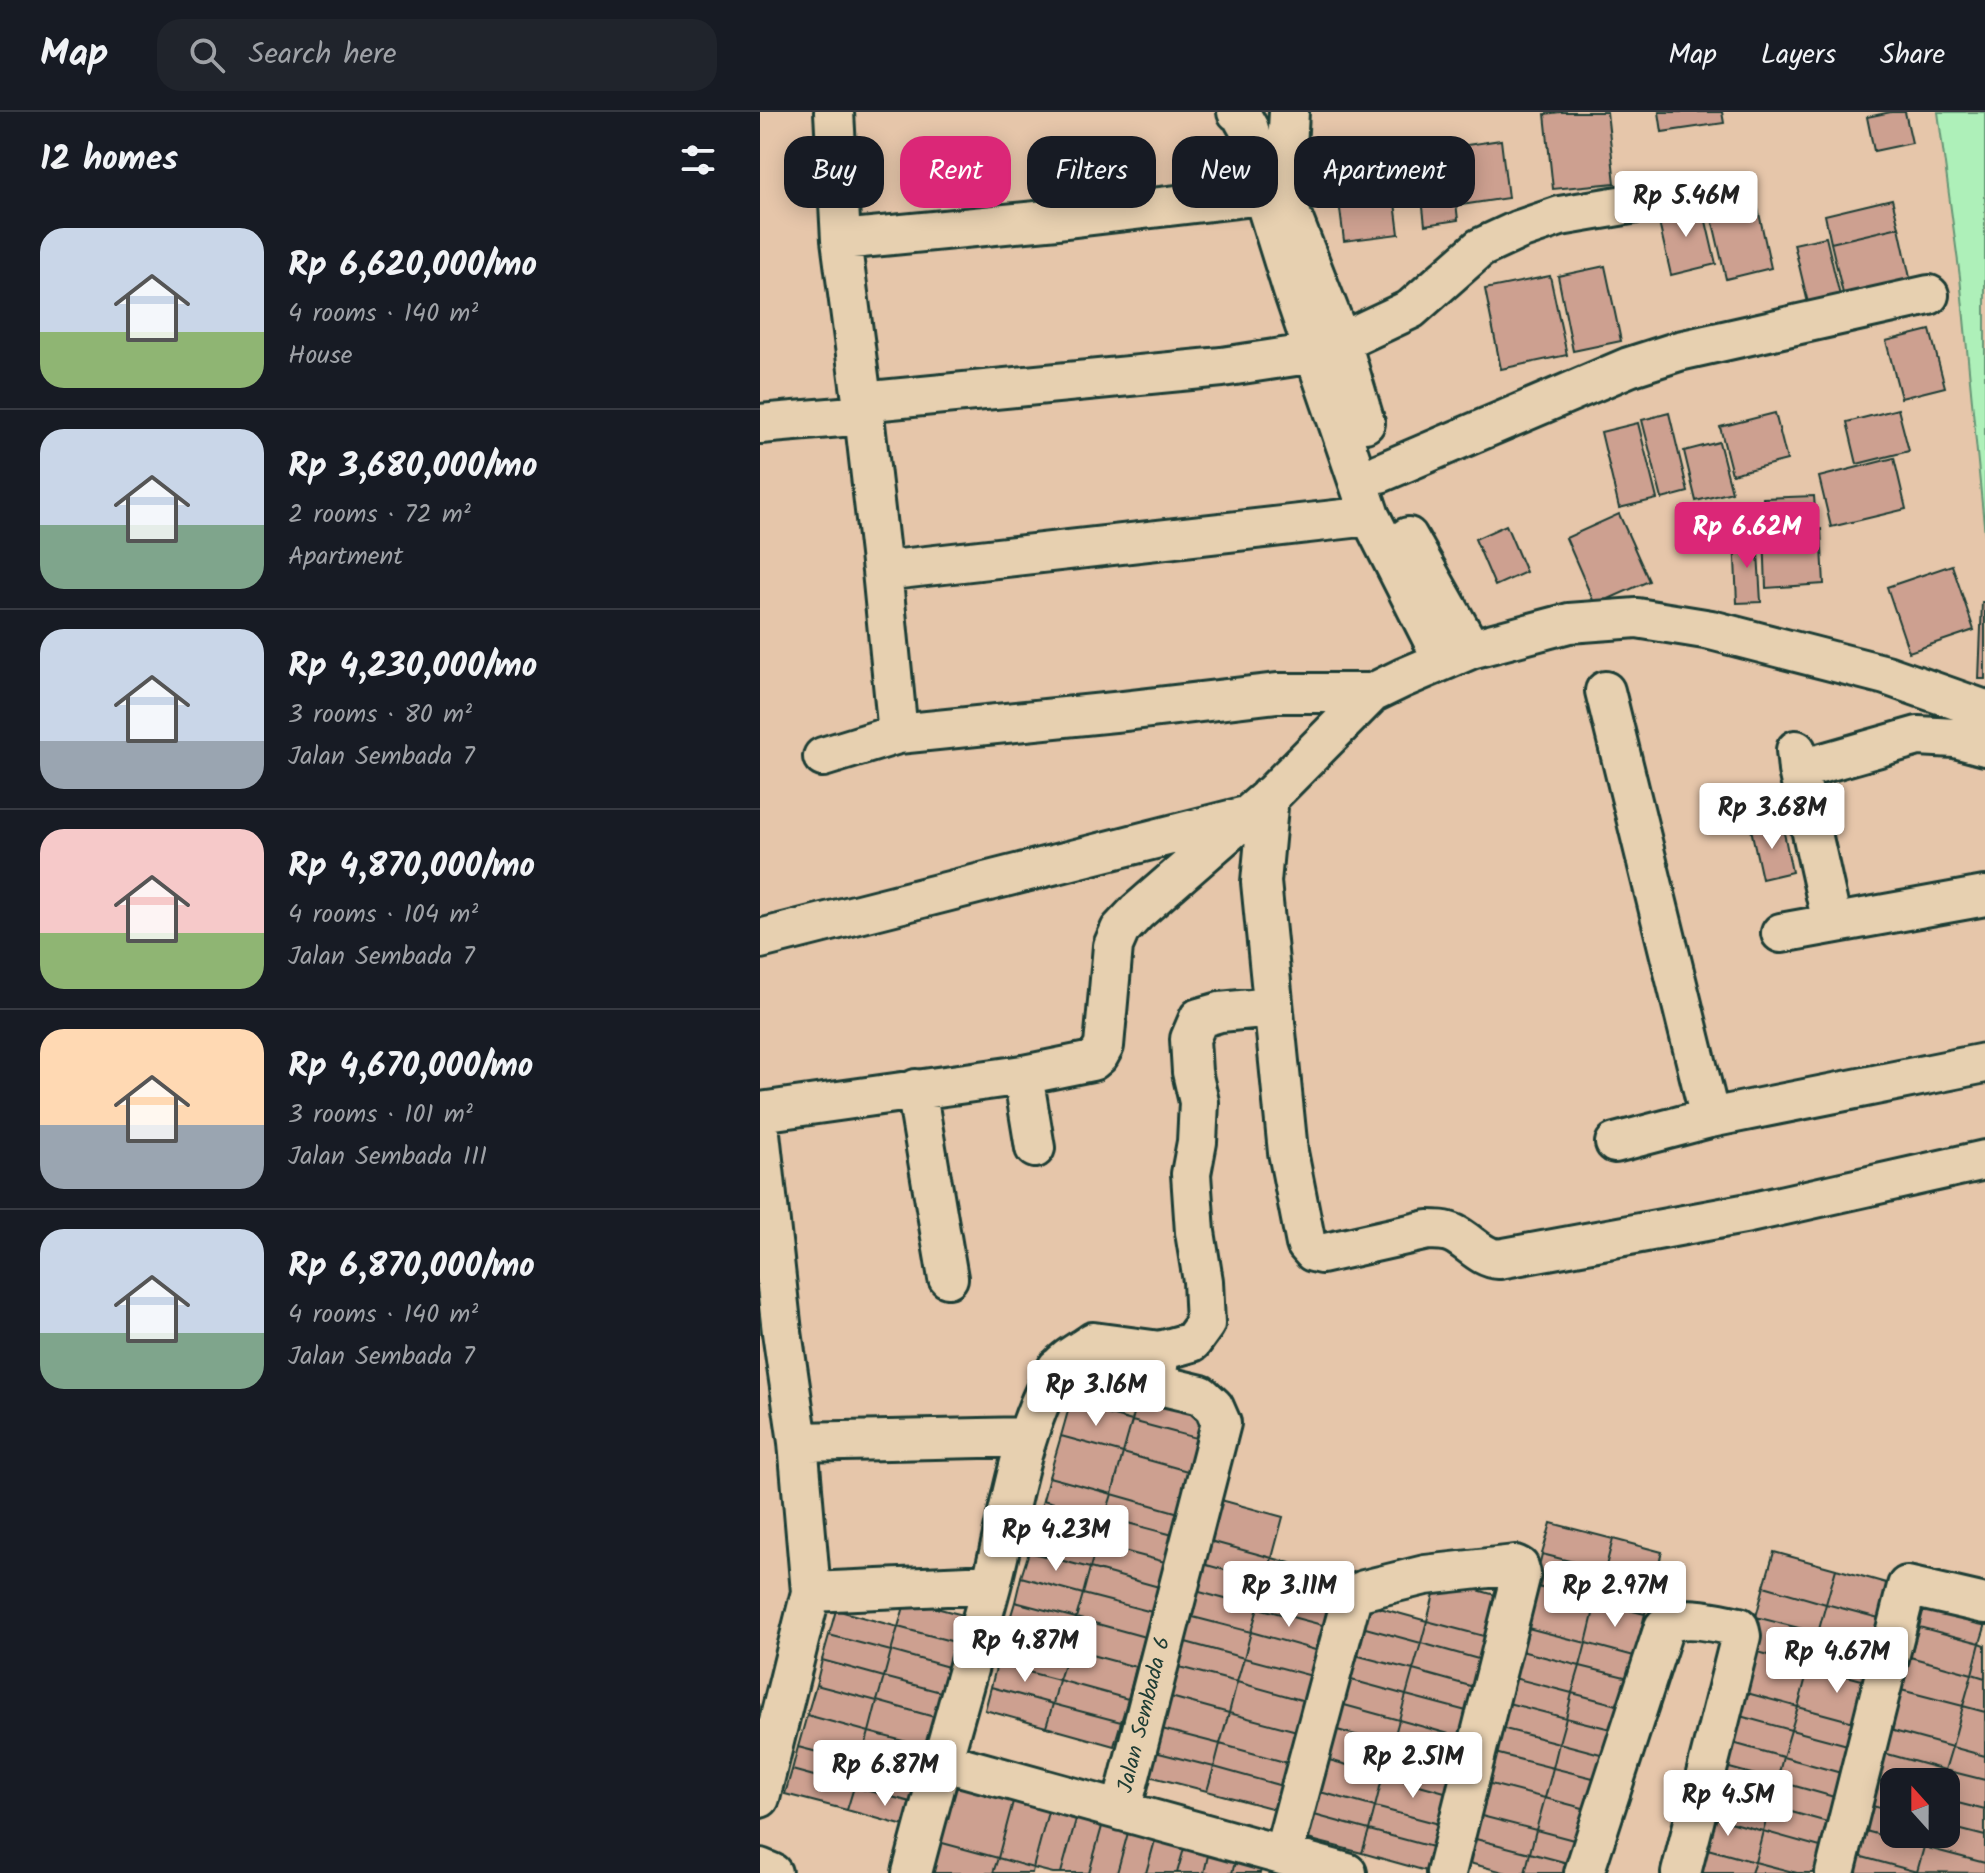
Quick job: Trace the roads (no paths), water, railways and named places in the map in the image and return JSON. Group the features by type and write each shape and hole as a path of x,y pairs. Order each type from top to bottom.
{"street":[{"path":"834,112 841,240 882,571 898,734"},
{"path":"1237,112 1250,136"},
{"path":"1289,112 1285,183 1289,209 1370,516 1457,654"},
{"path":"760,424 862,408 1222,367 1328,348 1411,309 1480,248 1519,230 1560,216 1660,199"},
{"path":"841,240 1172,206"},
{"path":"1267,208 1293,291 1328,348 1457,654"},
{"path":"1380,473 1629,367 1694,347 1929,295"},
{"path":"882,571 1370,516"},
{"path":"760,1112 1023,1075 1092,1061 1104,1046 1113,946 1120,930 1258,806 1372,693 1457,654 1569,623 1637,618 1711,630 1886,675 1985,710"},
{"path":"1605,691 1710,1118"},
{"path":"823,757 898,734 1277,693 1372,693"},
{"path":"1832,923 1797,760 1918,736 1955,738 1985,746"},
{"path":"760,939 1258,806"},
{"path":"1258,806 1261,882 1291,1168 1306,1244 1310,1250 1321,1254 1437,1230 1452,1233 1490,1258 1499,1259 1749,1213 1985,1160"},
{"path":"1781,933 1985,896"},
{"path":"1158,1367 1192,1342 1205,1324 1191,1174 1197,1142 1199,1102 1192,1072 1190,1039 1199,1018 1220,1012 1273,1007"},
{"path":"1615,1143 1710,1118 1985,1063"},
{"path":"1023,1075 1035,1148"},
{"path":"916,1089 948,1278"},
{"path":"760,1133 771,1333 798,1442 811,1592 760,1798"},
{"name":"Jalan Sembada 6","path":"1026,1437 1057,1368 1158,1367 1201,1395 1214,1407 1221,1423 1121,1811"},
{"path":"798,1442 1026,1437 991,1584 912,1873"},
{"path":"1283,1855 1355,1594 1425,1575 1515,1565 1521,1574 1446,1873"},
{"path":"811,1592 991,1584"},
{"path":"1835,1873 1907,1586 1985,1604"},
{"path":"1584,1873 1664,1627 1670,1621 1697,1619 1739,1627 1741,1636 1681,1873"},
{"path":"941,1761 1347,1873"},
{"path":"760,1868 772,1873"}]}
